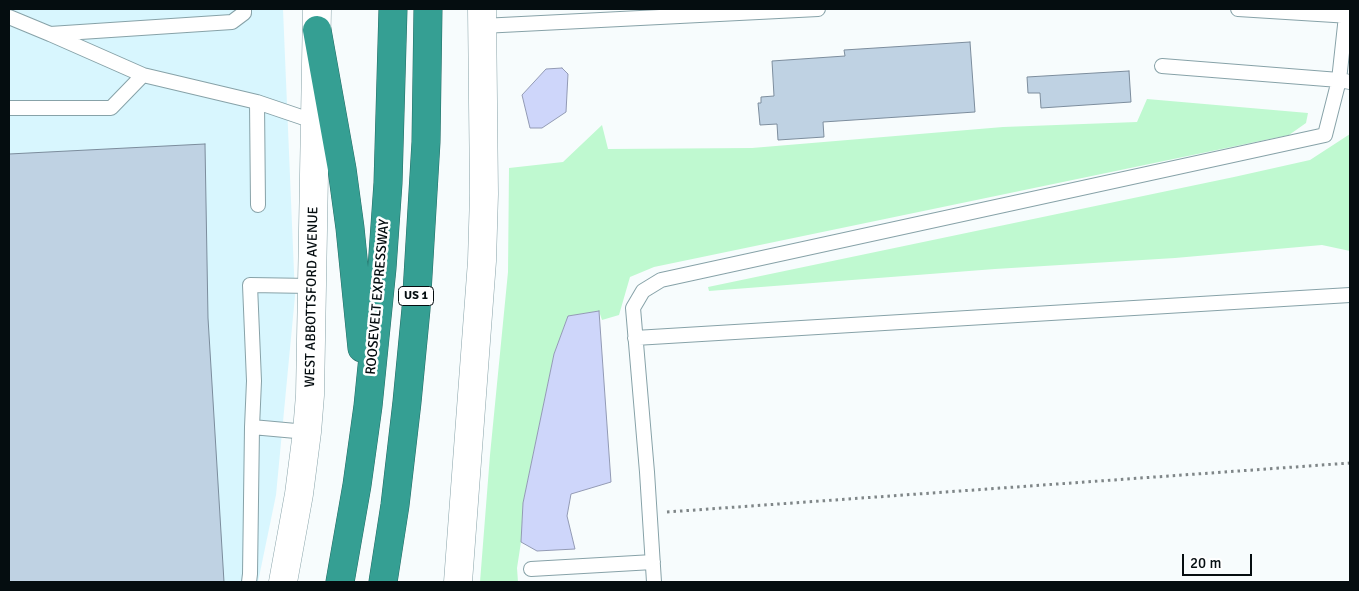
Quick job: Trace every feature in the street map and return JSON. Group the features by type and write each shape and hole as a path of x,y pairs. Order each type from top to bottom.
{"highway":[{"name":"ROOSEVELT EXPRESSWAY","path":"340,582 358,485 382,268 388,183 393,9"},
{"name":"US 1","path":"383,582 398,486 416,309 426,142 428,9"},
{"path":"317,19 350,228 368,406"}],"street":[{"path":"458,582 482,261 484,194 482,18"},
{"name":"WEST ABBOTTSFORD AVENUE","path":"283,582 299,494 307,432 311,369 317,19"}],"lane":[{"path":"50,34 232,22 244,13 244,9"},
{"path":"482,18 818,9"},
{"path":"654,582 633,308 643,291 661,280 1325,135 1345,81 1348,16 1238,9"},
{"path":"9,17 142,75 257,102 316,122"},
{"path":"1162,66 1345,81"},
{"path":"9,108 111,108 142,75"},
{"path":"257,102 258,206"},
{"path":"249,582 254,381 250,285 311,286"},
{"path":"635,338 1350,295"},
{"path":"252,427 307,432"},
{"path":"530,569 653,562"}],"path":[{"path":"667,512 1350,463"}],"shaded area":[{"path":"9,9 283,9 295,296 276,495 258,582 9,582"}],"green space":[{"path":"1147,99 1308,113 1306,123 1289,135 654,267 630,277 619,315 602,320 599,311 568,316 554,354 523,503 521,542 517,568 518,582 480,582 508,272 509,168 563,162 602,125 608,149 752,148 1003,127 1137,122"},
{"path":"1350,134 1350,251 1322,245 1175,258 995,269 709,291 708,287 1310,160"}],"water":[{"path":"562,68 568,74 566,112 542,128 530,128 522,95 546,69"},
{"path":"599,311 611,482 571,494 567,516 575,549 537,551 521,542 523,503 554,354 568,316"}],"building":[{"path":"970,42 975,112 823,122 824,137 778,140 777,124 760,125 758,103 761,103 761,97 774,96 772,61 845,56 844,50"},
{"path":"1129,71 1131,102 1041,108 1040,93 1028,93 1027,77"},
{"path":"205,144 208,318 224,582 9,582 9,154"}]}
